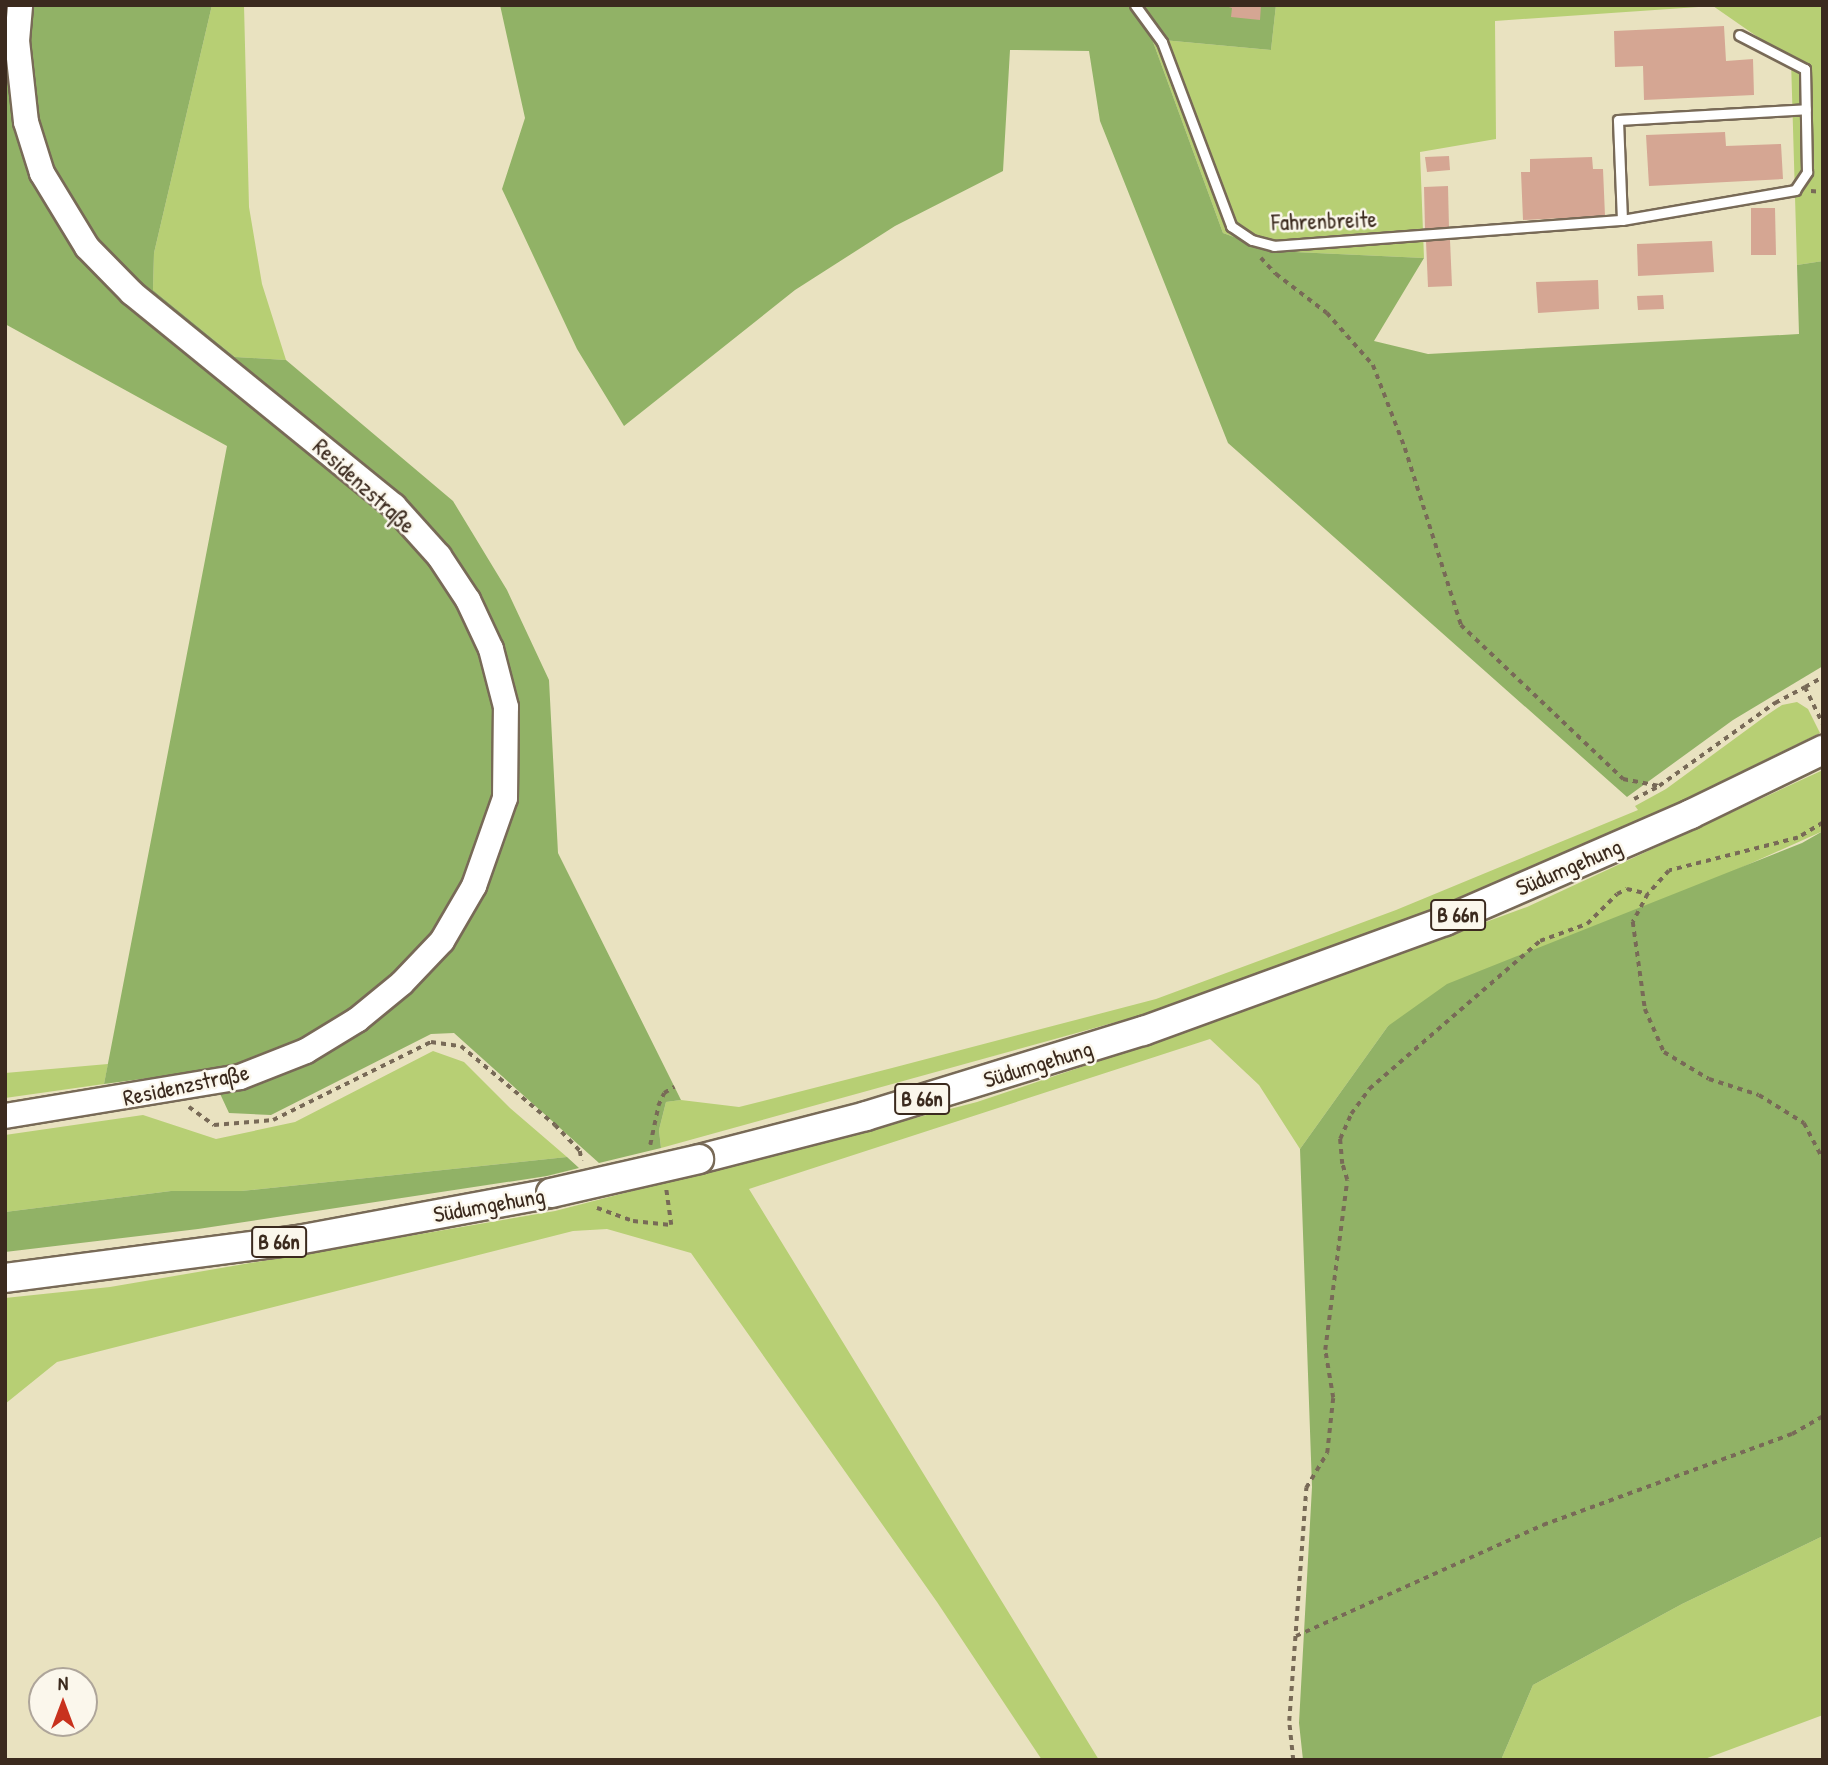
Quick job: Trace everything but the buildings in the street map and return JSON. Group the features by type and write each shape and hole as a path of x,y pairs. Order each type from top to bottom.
{"main road":[{"name":"Residenzstraße","path":"5,1116 240,1077 306,1051 366,1013 402,983 442,941 474,886 505,798 506,707 491,649 468,600 439,556 394,506 132,293 87,247 42,173 26,122 17,41 20,5"},
{"name":"Südumgehung","path":"5,1278 133,1264 298,1240 551,1194 866,1116 1143,1031 1445,921 1823,750"}],"lane":[{"name":"Fahrenbreite","path":"1135,5 1162,42 1231,226 1252,240 1274,246 1622,220 1795,190 1807,172 1805,69 1739,35"},
{"path":"1622,220 1618,120 1806,109"}],"path":[{"path":"1258,255 1276,274 1326,313 1373,365 1405,448 1461,625 1623,779 1659,786"},
{"path":"1634,799 1659,786 1775,703 1823,677"},
{"path":"1805,687 1823,724"},
{"path":"1823,823 1798,838 1669,871 1648,894 1633,922 1634,949 1645,1009 1664,1052 1709,1079 1759,1095 1804,1123 1823,1159"},
{"path":"1293,1760 1289,1721 1306,1488 1326,1453 1333,1398 1325,1350 1348,1180 1340,1139 1351,1114 1369,1089 1540,942 1587,924 1617,894 1627,889 1648,894"},
{"path":"168,1091 215,1125 273,1120 431,1042 461,1046 555,1125 580,1151 583,1163"},
{"path":"654,1156 650,1146 658,1106 664,1093 674,1087"},
{"path":"592,1196 596,1207 633,1220 671,1226 662,1177"},
{"path":"1295,1636 1543,1525 1792,1434 1823,1416"}],"green space":[{"path":"5,5 212,5 154,253 153,290 235,357 286,360 453,501 507,590 549,680 558,853 681,1100 666,1102 659,1130 661,1148 599,1163 454,1033 431,1034 271,1115 229,1113 209,1070 104,1084 227,446 5,324"},
{"path":"212,5 244,5 249,207 262,284 286,360 235,357 153,290 154,253"},
{"path":"500,5 1276,5 1271,50 1152,39 1223,233 1273,251 1424,258 1374,341 1428,354 1799,334 1797,265 1823,261 1823,666 1733,720 1627,797 1228,443 1100,121 1089,51 1010,50 1003,171 895,226 795,290 624,426 577,349 502,189 525,118"},
{"path":"1276,5 1823,5 1823,261 1797,265 1791,60 1713,6 1495,21 1496,139 1420,152 1424,258 1273,251 1223,233 1152,39 1271,50"},
{"path":"1797,702 1808,709 1820,733 1622,830 1351,942 1156,1011 661,1148 659,1130 666,1102 681,1100 739,1107 1156,999 1396,910 1638,810 1635,806 1666,789 1767,715 1782,705"},
{"path":"1823,770 1823,831 1388,1026 1300,1149 1259,1085 1210,1039 749,1189 1099,1760 1042,1760 937,1602 691,1253 607,1229 573,1231 57,1362 5,1404 5,1298 110,1287 555,1211 977,1102 1194,1029 1527,907"},
{"path":"1823,831 1823,1536 1682,1604 1533,1685 1501,1760 1303,1760 1299,1723 1312,1487 1300,1149 1388,1026 1447,984 1802,843"},
{"path":"433,1051 464,1062 510,1108 567,1157 241,1191 171,1191 5,1212 5,1135 143,1115 216,1139 295,1122"},
{"path":"108,1064 104,1084 5,1098 5,1073"},
{"path":"567,1157 579,1168 547,1176 198,1229 5,1252 5,1212 171,1191 241,1191"},
{"path":"1823,1536 1823,1715 1702,1760 1501,1760 1533,1685 1682,1604"}]}
